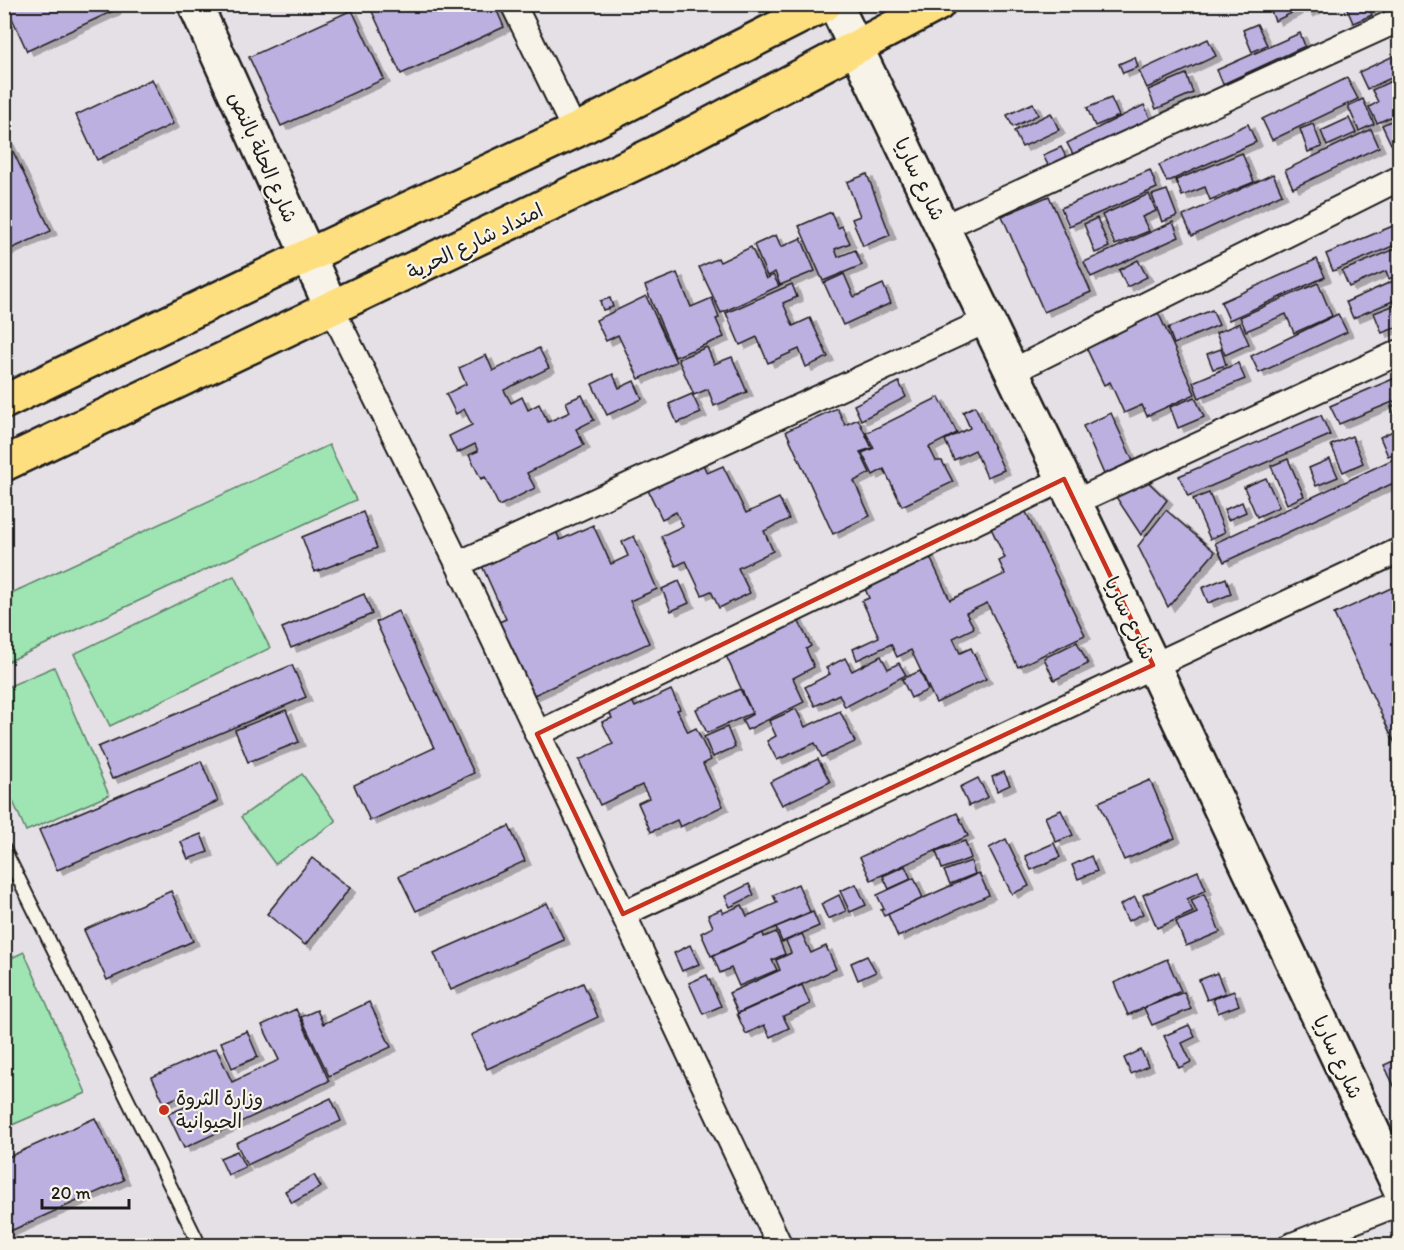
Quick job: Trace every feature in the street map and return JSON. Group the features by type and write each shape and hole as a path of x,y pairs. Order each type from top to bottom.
{"main road":[{"path":"4,402 307,256 575,131 825,4"},
{"name":"امتداد شارع الحرية","path":"4,464 654,154 938,4"}],"street":[{"name":"شارع الحلة بالنص","path":"195,4 332,309"},
{"path":"513,4 575,131"},
{"name":"شارع ساريا","path":"835,4 1070,490 1400,1189"},
{"path":"944,227 1400,19"},
{"path":"1013,371 1400,178"},
{"path":"332,309 458,564 780,1245"},
{"path":"458,564 988,320"},
{"path":"537,734 1070,490 1400,352"},
{"path":"623,914 1400,550"},
{"path":"1290,1245 1400,1203"}],"lane":[{"path":"4,849 200,1245"}],"highlighted area":[{"path":"1064,479 1153,665 623,914 537,734"}],"green space":[{"path":"329,445 356,500 5,663 5,596"},
{"path":"234,576 270,648 110,726 74,654"},
{"path":"54,667 109,795 26,831 5,783 5,688"},
{"path":"302,774 336,821 275,864 241,817"},
{"path":"24,952 86,1093 5,1128 5,961"}],"building":[{"path":"7,4 113,4 115,10 27,51"},
{"path":"494,4 504,27 401,74 369,5"},
{"path":"1268,4 1293,4 1296,11 1275,21"},
{"path":"1303,4 1326,4 1307,13"},
{"path":"1345,4 1367,4 1372,15 1353,23"},
{"path":"352,10 384,79 281,126 249,57"},
{"path":"1257,24 1267,45 1252,52 1243,30"},
{"path":"1300,33 1305,46 1223,84 1217,70"},
{"path":"1208,39 1216,56 1147,88 1139,71"},
{"path":"1400,53 1400,74 1367,89 1359,72"},
{"path":"1135,57 1138,67 1123,73 1119,64"},
{"path":"1186,74 1193,93 1156,109 1148,90"},
{"path":"1400,77 1400,113 1377,123 1369,107 1378,102 1372,90"},
{"path":"1347,78 1358,99 1272,140 1262,119"},
{"path":"152,79 173,124 97,160 76,115"},
{"path":"1111,98 1119,116 1095,126 1087,108"},
{"path":"1363,99 1374,124 1359,131 1348,106"},
{"path":"1033,103 1038,115 1013,127 1007,115"},
{"path":"1144,105 1151,120 1075,158 1067,143"},
{"path":"1051,113 1059,130 1022,147 1014,131"},
{"path":"1400,117 1400,141 1391,144 1382,125"},
{"path":"1349,118 1356,133 1327,146 1321,131"},
{"path":"1248,124 1256,142 1167,182 1159,165"},
{"path":"1313,124 1322,147 1308,152 1300,129"},
{"path":"1371,129 1379,147 1293,188 1285,170"},
{"path":"8,141 51,231 4,252 4,143"},
{"path":"1061,147 1067,159 1049,167 1043,155"},
{"path":"1242,153 1254,182 1210,200 1205,187 1182,196 1176,180"},
{"path":"1150,170 1157,188 1069,226 1061,208"},
{"path":"867,174 890,235 863,246 852,219 860,216 847,182"},
{"path":"1273,174 1282,194 1192,236 1183,216"},
{"path":"1167,190 1177,216 1162,222 1152,195"},
{"path":"1149,194 1156,211 1142,217 1149,231 1115,245 1102,215"},
{"path":"1049,196 1091,292 1044,312 1002,216"},
{"path":"831,212 838,228 842,226 850,243 835,249 838,257 855,250 862,265 823,281 799,226"},
{"path":"1097,218 1109,247 1095,253 1084,224"},
{"path":"1173,222 1179,237 1091,277 1084,262"},
{"path":"1400,223 1400,243 1333,271 1326,254"},
{"path":"776,235 781,247 801,238 815,271 780,285 775,272 767,276 754,245"},
{"path":"751,247 766,279 773,275 779,286 721,313 699,267 718,258 720,262"},
{"path":"1400,247 1400,274 1389,279 1386,271 1349,287 1342,271"},
{"path":"1317,259 1325,277 1229,320 1221,302"},
{"path":"1138,260 1147,277 1127,287 1119,270"},
{"path":"677,273 691,307 712,298 719,318 716,319 724,337 675,357 645,286"},
{"path":"844,274 854,297 883,284 891,303 843,325 824,283"},
{"path":"1400,278 1400,298 1353,318 1346,302"},
{"path":"1318,283 1332,316 1294,333 1286,314 1246,331 1240,317"},
{"path":"792,284 797,297 783,303 793,326 810,318 828,357 806,367 799,349 768,363 757,337 740,345 726,313"},
{"path":"646,296 676,362 639,379 618,335 606,341 596,320"},
{"path":"610,298 613,307 603,310 600,301"},
{"path":"1400,303 1400,326 1382,333 1374,313"},
{"path":"1157,310 1195,394 1147,416 1142,405 1124,413 1110,382 1104,385 1084,343"},
{"path":"1212,310 1219,325 1174,344 1168,328"},
{"path":"1338,314 1347,332 1259,373 1251,356"},
{"path":"1240,323 1249,344 1225,355 1216,333"},
{"path":"707,347 714,364 732,357 747,392 714,406 708,389 694,395 678,359"},
{"path":"539,348 549,368 504,390 511,403 522,397 528,410 539,404 548,422 570,412 566,402 582,395 594,420 576,429 584,445 527,473 535,488 499,506 485,477 481,479 469,455 478,451 475,444 457,453 449,436 472,425 464,409 456,414 446,394 466,384 459,368 486,355 493,371"},
{"path":"1221,349 1226,365 1213,369 1207,354"},
{"path":"1238,363 1245,379 1199,398 1193,382"},
{"path":"613,374 619,388 634,381 642,399 607,415 592,384"},
{"path":"1400,376 1400,399 1339,424 1330,406"},
{"path":"899,382 906,397 861,420 854,405"},
{"path":"692,394 701,413 677,423 669,404"},
{"path":"939,397 957,433 929,447 936,461 942,461 953,482 902,506 884,469 873,475 862,453 874,448 866,433"},
{"path":"1195,397 1204,417 1178,428 1170,407"},
{"path":"1400,403 1400,428 1391,407"},
{"path":"975,406 1004,470 987,477 975,450 954,460 945,440 970,428 963,412"},
{"path":"837,408 845,425 858,419 872,448 860,452 870,473 854,481 870,516 833,534 786,431"},
{"path":"1111,413 1133,461 1104,474 1083,426"},
{"path":"1321,415 1330,435 1188,496 1179,476"},
{"path":"1395,430 1400,440 1400,451 1388,456 1380,437"},
{"path":"1352,436 1363,463 1343,472 1331,445"},
{"path":"699,456 707,473 723,466 746,513 779,498 789,519 764,531 773,551 738,568 750,593 719,608 711,591 702,595 686,561 676,566 661,536 683,526 676,512 662,519 644,482"},
{"path":"1400,456 1400,480 1224,562 1215,543"},
{"path":"1288,459 1304,496 1287,504 1271,466"},
{"path":"1330,459 1338,477 1316,486 1309,468"},
{"path":"1142,476 1167,500 1141,535 1116,497"},
{"path":"1266,478 1279,507 1257,517 1244,487"},
{"path":"1209,493 1225,532 1210,539 1193,499"},
{"path":"1242,502 1246,512 1228,520 1224,510"},
{"path":"1025,510 1085,635 1018,667 987,603 966,613 974,628 953,638 960,653 971,648 986,679 936,703 911,650 897,657 891,644 857,660 853,649 879,637 862,601 869,598 863,584 928,553 950,600 1005,574 999,561 1005,558 990,526"},
{"path":"1166,510 1215,552 1168,607 1138,546"},
{"path":"363,512 377,548 315,572 302,537"},
{"path":"552,523 560,540 593,525 611,564 628,556 622,542 634,536 657,589 630,601 649,643 525,699 492,625 506,619 478,557"},
{"path":"1226,578 1231,594 1208,603 1202,588"},
{"path":"679,581 689,603 671,611 662,589"},
{"path":"1400,584 1400,754 1334,614"},
{"path":"364,594 372,614 291,648 282,628"},
{"path":"398,611 474,773 370,821 354,785 434,748 376,622"},
{"path":"794,612 811,646 806,649 814,667 793,678 804,702 747,730 742,720 753,714 722,647"},
{"path":"1077,642 1088,664 1054,680 1044,658"},
{"path":"881,656 888,669 899,663 906,675 845,707 839,694 815,706 805,687 830,674 826,668 845,658 852,671"},
{"path":"292,665 306,697 112,779 98,747"},
{"path":"920,671 928,690 911,698 902,679"},
{"path":"740,689 752,713 707,733 696,709"},
{"path":"671,690 680,709 677,710 688,732 696,728 711,760 703,764 723,806 680,827 677,820 651,832 638,803 649,798 642,785 600,805 579,760 613,744 602,722 612,718 605,703 628,692 635,707"},
{"path":"796,709 805,727 840,711 855,742 822,757 815,743 777,760 767,741 776,736 769,721"},
{"path":"286,710 299,742 248,762 235,730"},
{"path":"727,727 735,747 713,757 704,737"},
{"path":"818,759 830,782 782,805 770,782"},
{"path":"201,761 218,801 57,870 39,830"},
{"path":"1004,772 1010,785 997,791 992,777"},
{"path":"978,778 988,797 969,806 960,787"},
{"path":"1150,780 1175,838 1124,860 1099,802"},
{"path":"1061,810 1073,835 1056,842 1045,817"},
{"path":"957,813 968,836 871,880 860,857"},
{"path":"509,826 525,861 416,911 399,876"},
{"path":"201,834 208,852 188,859 181,842"},
{"path":"1006,839 1029,886 1012,894 989,848"},
{"path":"965,841 971,858 942,869 936,851"},
{"path":"1054,843 1060,857 1031,870 1025,856"},
{"path":"1091,856 1097,871 1078,879 1072,865"},
{"path":"312,858 350,888 305,945 267,914"},
{"path":"971,861 975,874 950,884 944,871"},
{"path":"905,866 911,879 889,889 883,876"},
{"path":"1198,871 1206,890 1187,899 1193,912 1157,928 1143,895"},
{"path":"979,873 989,895 898,937 888,914"},
{"path":"914,878 923,898 884,916 881,910 884,909 877,895"},
{"path":"749,884 754,895 730,907 725,896"},
{"path":"798,884 810,912 711,956 701,933 713,927 708,915 722,909 723,913 742,905 747,916 777,903 773,895"},
{"path":"856,884 866,905 850,912 840,891"},
{"path":"171,891 193,941 107,980 84,930"},
{"path":"1204,894 1220,932 1186,946 1176,922 1197,913 1191,900"},
{"path":"839,895 846,911 828,919 821,904"},
{"path":"1135,897 1143,914 1128,921 1120,905"},
{"path":"547,903 564,940 451,990 434,953"},
{"path":"813,912 819,926 782,942 776,927"},
{"path":"776,932 785,954 772,960 777,970 739,986 731,968 720,973 713,956 763,933 764,937"},
{"path":"802,934 811,953 826,946 836,969 738,1013 729,993 780,970 776,960 791,953 786,941"},
{"path":"690,945 699,964 682,971 674,953"},
{"path":"867,956 876,972 858,980 851,963"},
{"path":"1167,959 1181,991 1128,1015 1114,983"},
{"path":"1217,973 1225,993 1207,1000 1199,980"},
{"path":"707,975 721,1006 703,1014 689,983"},
{"path":"583,983 598,1017 487,1069 471,1035"},
{"path":"802,985 810,1004 783,1016 789,1028 770,1037 764,1025 746,1034 737,1014"},
{"path":"1234,991 1239,1005 1218,1013 1213,999"},
{"path":"1184,992 1191,1009 1152,1025 1144,1008"},
{"path":"369,1002 391,1047 329,1076 301,1017 317,1010 323,1024"},
{"path":"296,1009 329,1081 184,1148 168,1114 185,1107 180,1096 164,1103 152,1077 216,1048 232,1082 279,1060 262,1025"},
{"path":"1189,1025 1195,1037 1182,1043 1191,1062 1179,1068 1164,1036"},
{"path":"247,1031 258,1057 232,1068 221,1042"},
{"path":"1141,1050 1148,1066 1131,1074 1124,1058"},
{"path":"1400,1058 1400,1098 1384,1065"},
{"path":"331,1098 341,1121 247,1165 236,1143"},
{"path":"95,1118 124,1180 6,1233 4,1159"},
{"path":"237,1151 245,1167 228,1175 220,1158"},
{"path":"314,1175 321,1187 292,1203 285,1191"}],"place":[{"name":"وزارة الثروة الحيوانية","path":"164,1110"}]}
